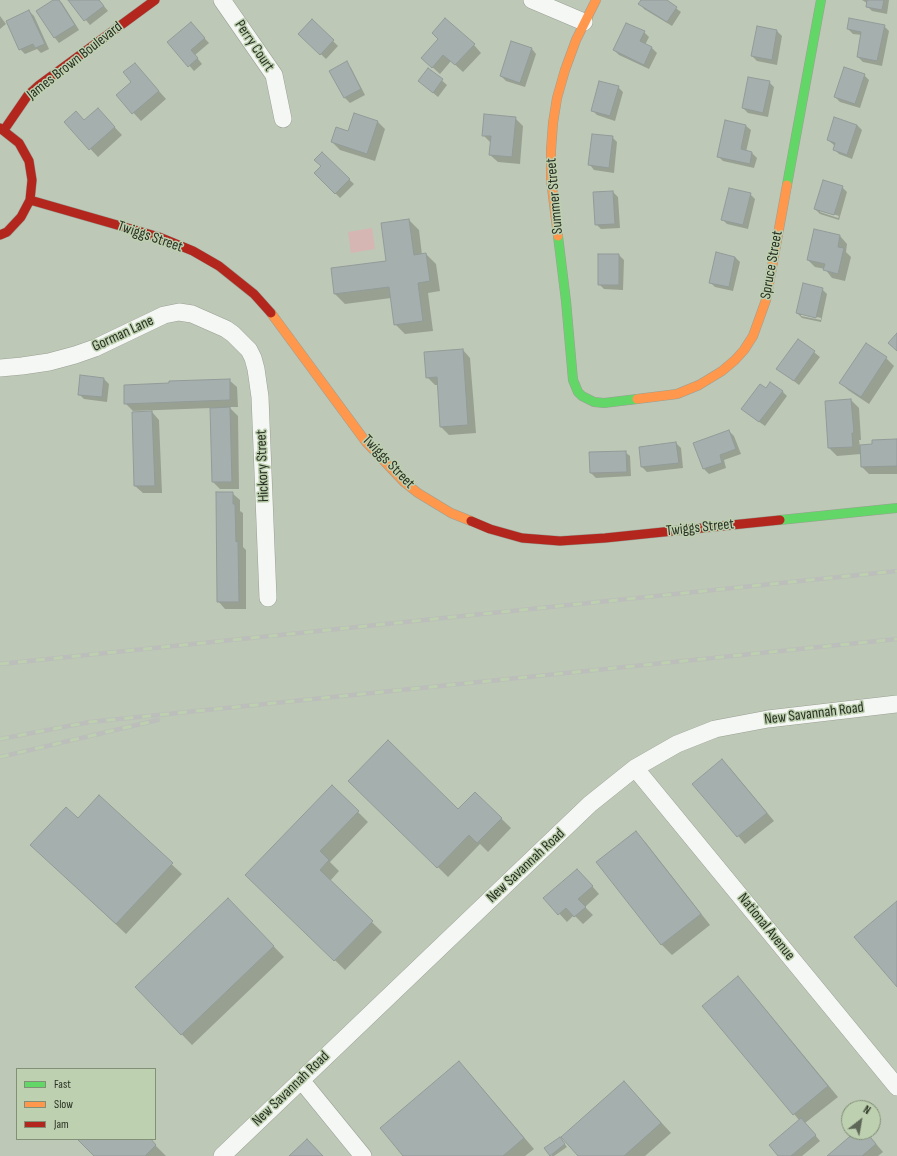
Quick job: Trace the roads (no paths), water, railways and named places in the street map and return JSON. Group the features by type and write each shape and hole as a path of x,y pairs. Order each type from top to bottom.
{"street":[{"name":"James Brown Boulevard","path":"2,129 28,95 38,86 155,0"},
{"name":"Perry Court","path":"222,0 274,75 283,119"},
{"path":"532,0 584,22"},
{"name":"Summer Street","path":"582,396 578,392 573,380 566,301 551,180 551,150 557,98 565,70 584,22 596,0"},
{"name":"Spruce Street","path":"582,396 594,402 604,403 660,397 686,391 722,371 744,350 753,336 760,322 766,300 821,0"},
{"path":"0,235 6,232 21,217 30,200 32,180 29,161 19,144 2,129"},
{"name":"Twiggs Street","path":"30,200 159,237 192,251 219,266 254,294 270,312 366,442 404,482 424,497 451,513 490,529 522,538 560,541 605,538 897,508"},
{"name":"Gorman Lane","path":"0,368 49,362 75,355 95,348 164,315 179,312 192,314 226,329 240,340"},
{"name":"Hickory Street","path":"240,340 249,350 253,358 260,397 268,598"},
{"name":"New Savannah Road","path":"222,1156 590,804 636,768 677,744 715,729 768,718 897,704"},
{"name":"National Avenue","path":"636,768 897,1087"},
{"path":"302,1080 363,1156"}],"railway":[{"path":"0,664 897,571"},
{"path":"0,739 90,722 897,639"},
{"path":"0,757 158,720"}]}
